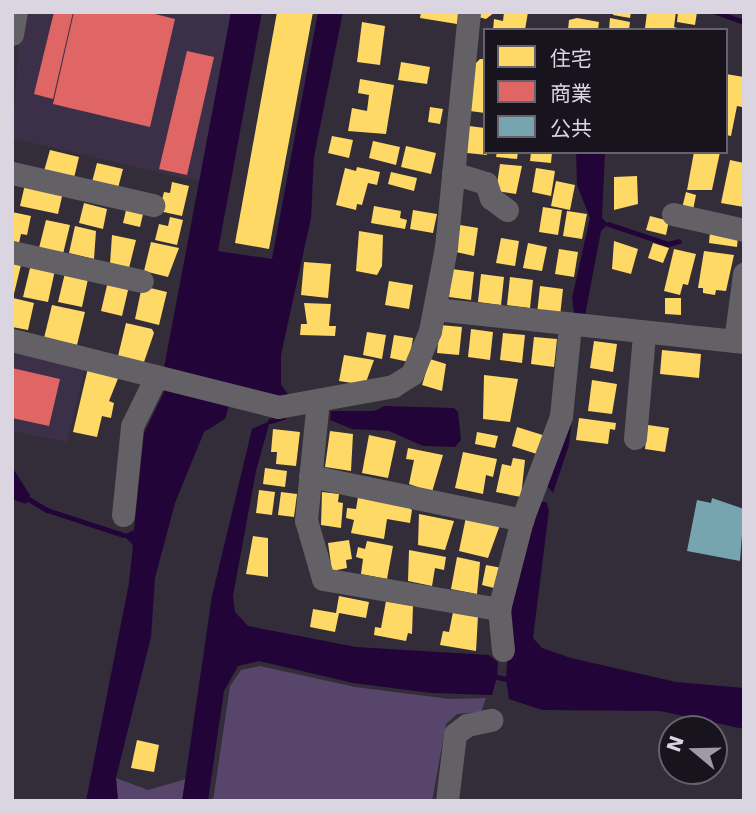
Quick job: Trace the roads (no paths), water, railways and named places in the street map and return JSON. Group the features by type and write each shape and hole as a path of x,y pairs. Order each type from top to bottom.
{"street":[{"path":"12,34 16,12"},
{"path":"12,340 278,407 393,386 412,374 435,309 453,173 475,48 469,12"},
{"path":"12,173 153,205"},
{"path":"453,173 486,183 491,198 507,210"},
{"path":"673,214 744,230"},
{"path":"12,252 142,281"},
{"path":"435,309 644,335 739,342 744,274"},
{"path":"503,650 499,609 522,520 559,425 581,327"},
{"path":"635,438 644,335"},
{"path":"123,515 132,426 161,378"},
{"path":"318,400 306,520 323,579 499,609"},
{"path":"310,476 522,520"},
{"path":"447,801 455,734 467,725 491,720"}],"waterway":[{"path":"716,12 744,22"},
{"path":"608,224 668,244 679,241"},
{"path":"270,421 283,417"},
{"path":"25,497 47,510 123,535"},
{"path":"497,677 506,679"}]}
